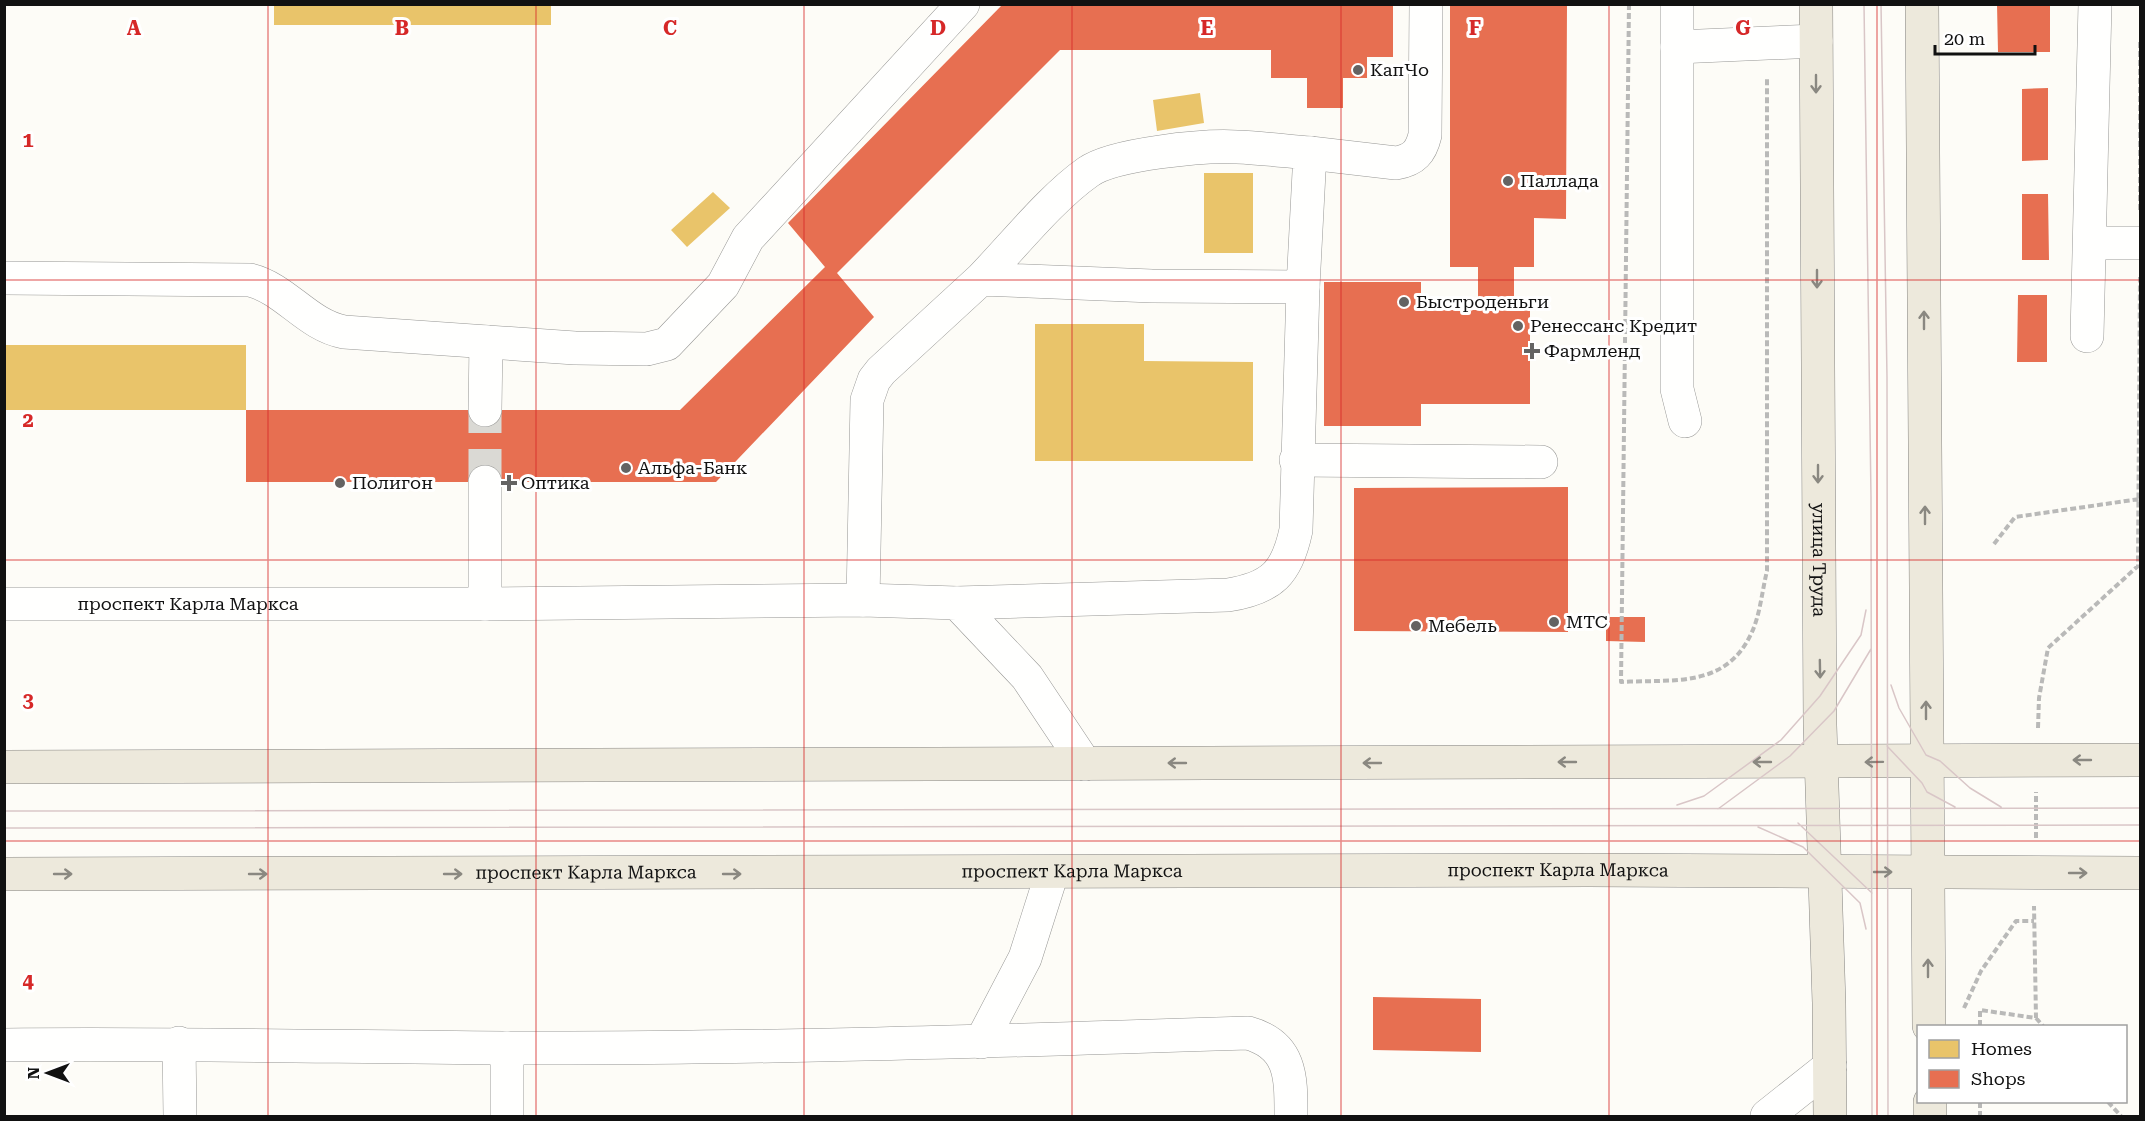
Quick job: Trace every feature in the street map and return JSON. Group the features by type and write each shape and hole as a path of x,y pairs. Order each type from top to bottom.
{"main road":[{"name":"улица Труда","path":"1816,4 1821,763 1830,1116"},
{"path":"1922,4 1929,1025"},
{"path":"4,767 1821,763 2140,760"},
{"name":"проспект Карла Маркса","path":"4,874 1588,870 2140,873"}],"street":[{"path":"4,278 250,280 269,287 331,330 486,342 647,349 667,344 723,285 748,238 963,4"},
{"path":"863,600 869,390 881,371 981,279 1071,185 1090,171 1111,160 1234,147 1396,163 1407,161 1416,155 1425,135 1426,4"},
{"path":"1677,4 1677,389 1685,421"},
{"path":"2087,336 2095,4"},
{"path":"1677,46 1816,42"},
{"name":"проспект Карла Маркса","path":"4,604 485,604 863,600 957,603 1228,595 1254,591 1276,577 1291,555 1296,530 1296,460 1310,153"},
{"path":"2090,243 2140,243"},
{"path":"981,279 1152,286 1303,287"},
{"path":"485,410 486,342"},
{"path":"1296,460 1541,462"},
{"path":"485,482 485,604"},
{"path":"957,603 1027,677 1085,764"},
{"path":"981,1042 1025,958 1052,873"},
{"path":"4,1045 179,1043 507,1048 981,1042 1248,1033 1263,1037 1285,1059 1291,1077 1291,1116"},
{"path":"179,1043 180,1116"},
{"path":"507,1048 507,1116"},
{"path":"1767,1116 1830,1066"}],"path":[{"path":"1629,4 1621,682 1707,677 1734,660 1752,634 1767,571 1767,44"},
{"path":"2042,1025 2036,1018 2034,873 2039,698 2048,648 2138,566 2140,40"},
{"path":"1994,544 2015,517 2140,499"},
{"path":"1965,1008 1981,971 2016,921 2034,921"},
{"path":"1980,1025 1980,1010 2036,1018"},
{"path":"2110,1103 2121,1116"}],"building: Homes":[{"path":"274,4 551,4 551,25 274,25"},
{"path":"1200,93 1204,123 1157,131 1153,100"},
{"path":"1204,173 1253,173 1253,253 1204,253"},
{"path":"713,192 730,208 687,247 671,230"},
{"path":"1035,324 1144,324 1144,361 1253,362 1253,461 1035,461"},
{"path":"4,345 246,345 246,410 4,410"}],"building: Shops":[{"path":"1003,4 1393,4 1393,57 1367,57 1367,78 1343,78 1343,108 1307,108 1307,78 1271,78 1271,50 1060,50 837,273 874,317 716,482 246,482 246,410 680,410 825,267 788,223"},
{"path":"1450,4 1567,4 1566,219 1534,218 1534,267 1514,267 1514,310 1530,310 1530,404 1421,404 1421,426 1324,426 1324,282 1421,282 1421,310 1478,310 1478,267 1450,267"},
{"path":"1997,4 2050,4 2050,52 1998,52"},
{"path":"2048,88 2048,160 2022,161 2022,89"},
{"path":"2022,194 2048,194 2049,260 2022,260"},
{"path":"2018,295 2047,295 2047,362 2017,362"},
{"path":"1568,487 1568,632 1354,631 1354,488"},
{"path":"1606,617 1645,617 1645,642 1606,641"},
{"path":"1373,997 1481,999 1481,1052 1373,1050"}],"tunnel":[{"path":"485,410 485,482"}],"tram line":[{"path":"1864,4 1871,497 1872,1116"},
{"path":"1881,4 1887,377 1888,1116"},
{"path":"1677,805 1704,796 1781,740 1820,696 1861,635 1866,610"},
{"path":"1718,809 1790,756 1834,711 1871,649"},
{"path":"1891,685 1899,708 1926,755 1940,761 1970,788 2001,807"},
{"path":"1887,746 1922,783 1927,792 1955,807"},
{"path":"4,811 2140,808"},
{"path":"1798,823 1872,893"},
{"path":"4,828 2140,825"},
{"path":"1758,827 1803,847 1860,903 1866,929"}],"place":[{"name":"КапЧо","path":"1358,70"},
{"name":"Паллада","path":"1508,181"},
{"name":"Быстроденьги","path":"1404,302"},
{"name":"Ренессанс Кредит","path":"1518,326"},
{"name":"Фармленд","path":"1532,351"},
{"name":"Альфа-Банк","path":"626,468"},
{"name":"Полигон","path":"340,483"},
{"name":"Оптика","path":"509,483"},
{"name":"МТС","path":"1554,622"},
{"name":"Мебель","path":"1416,626"}]}
